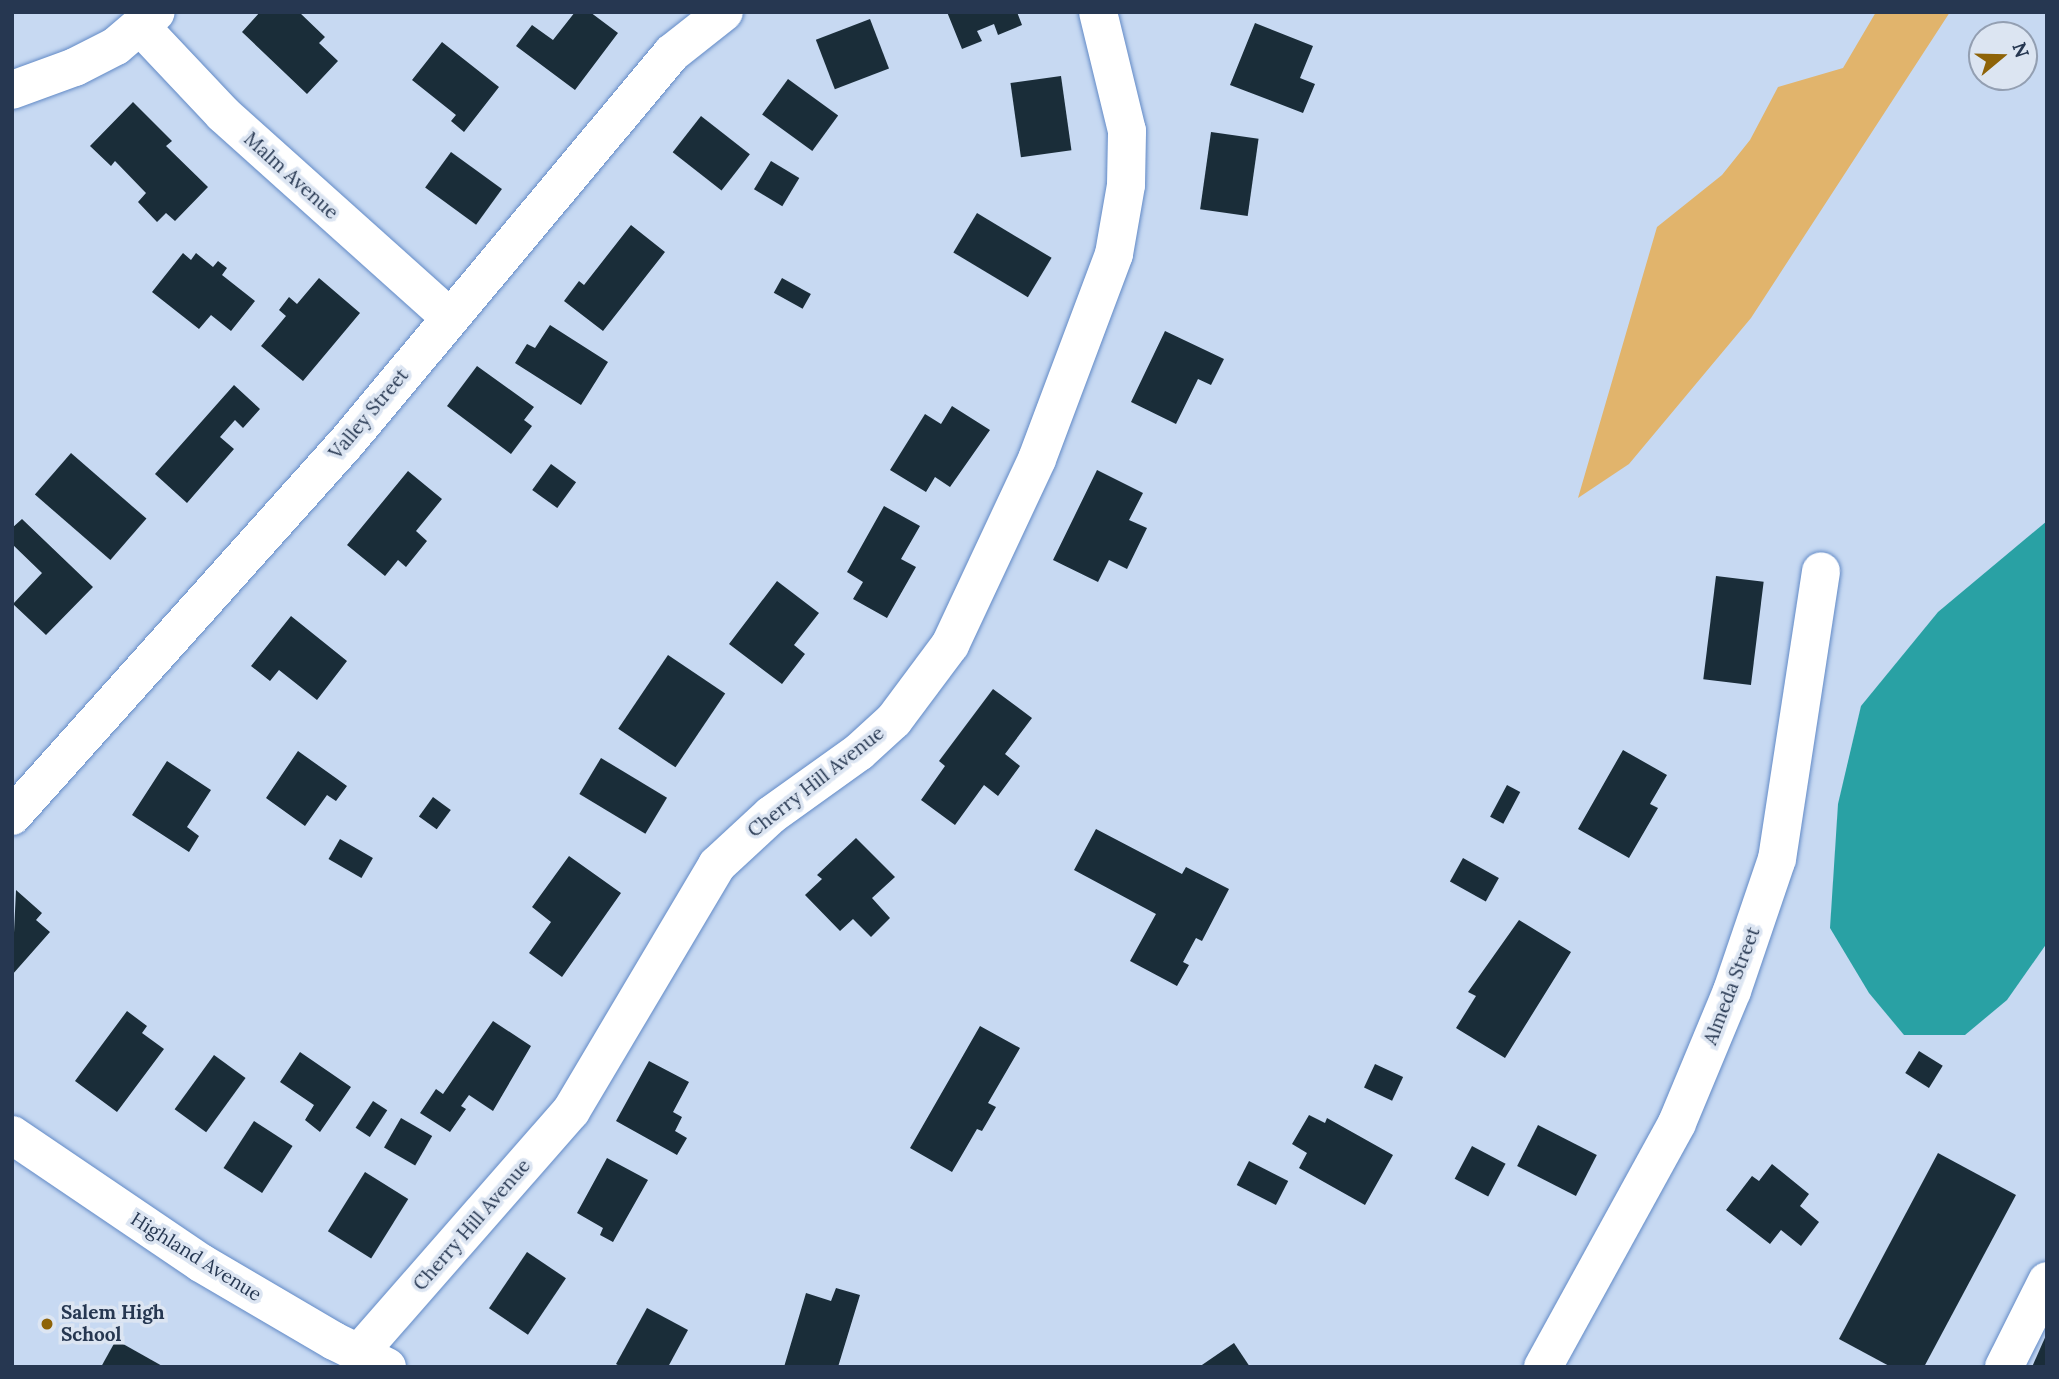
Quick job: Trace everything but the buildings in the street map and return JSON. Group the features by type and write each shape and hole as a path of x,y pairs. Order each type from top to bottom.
{"street":[{"name":"Valley Street","path":"12,816 347,442 672,52 724,12"},
{"name":"Cherry Hill Avenue","path":"373,1360 571,1111 718,865 771,815 859,752 894,720 950,645 1037,459 1114,254 1126,185 1126,131 1098,12"},
{"name":"Malm Avenue","path":"148,19 223,114 449,317"},
{"path":"12,89 75,67 148,19"},
{"name":"Almeda Street","path":"1543,1367 1677,1123 1732,991 1777,859 1821,571"},
{"name":"Highland Avenue","path":"12,1135 201,1263 373,1360"},
{"path":"2004,1367 2047,1281"}],"shaded area":[{"path":"1876,12 1950,12 1751,318 1629,464 1578,498 1657,227 1722,175 1750,140 1778,87 1843,68"},
{"path":"2047,521 2047,943 2007,1000 1965,1035 1904,1035 1869,993 1830,928 1838,804 1861,706 1938,612"}],"place":[{"name":"Salem High School","path":"47,1324"}]}
